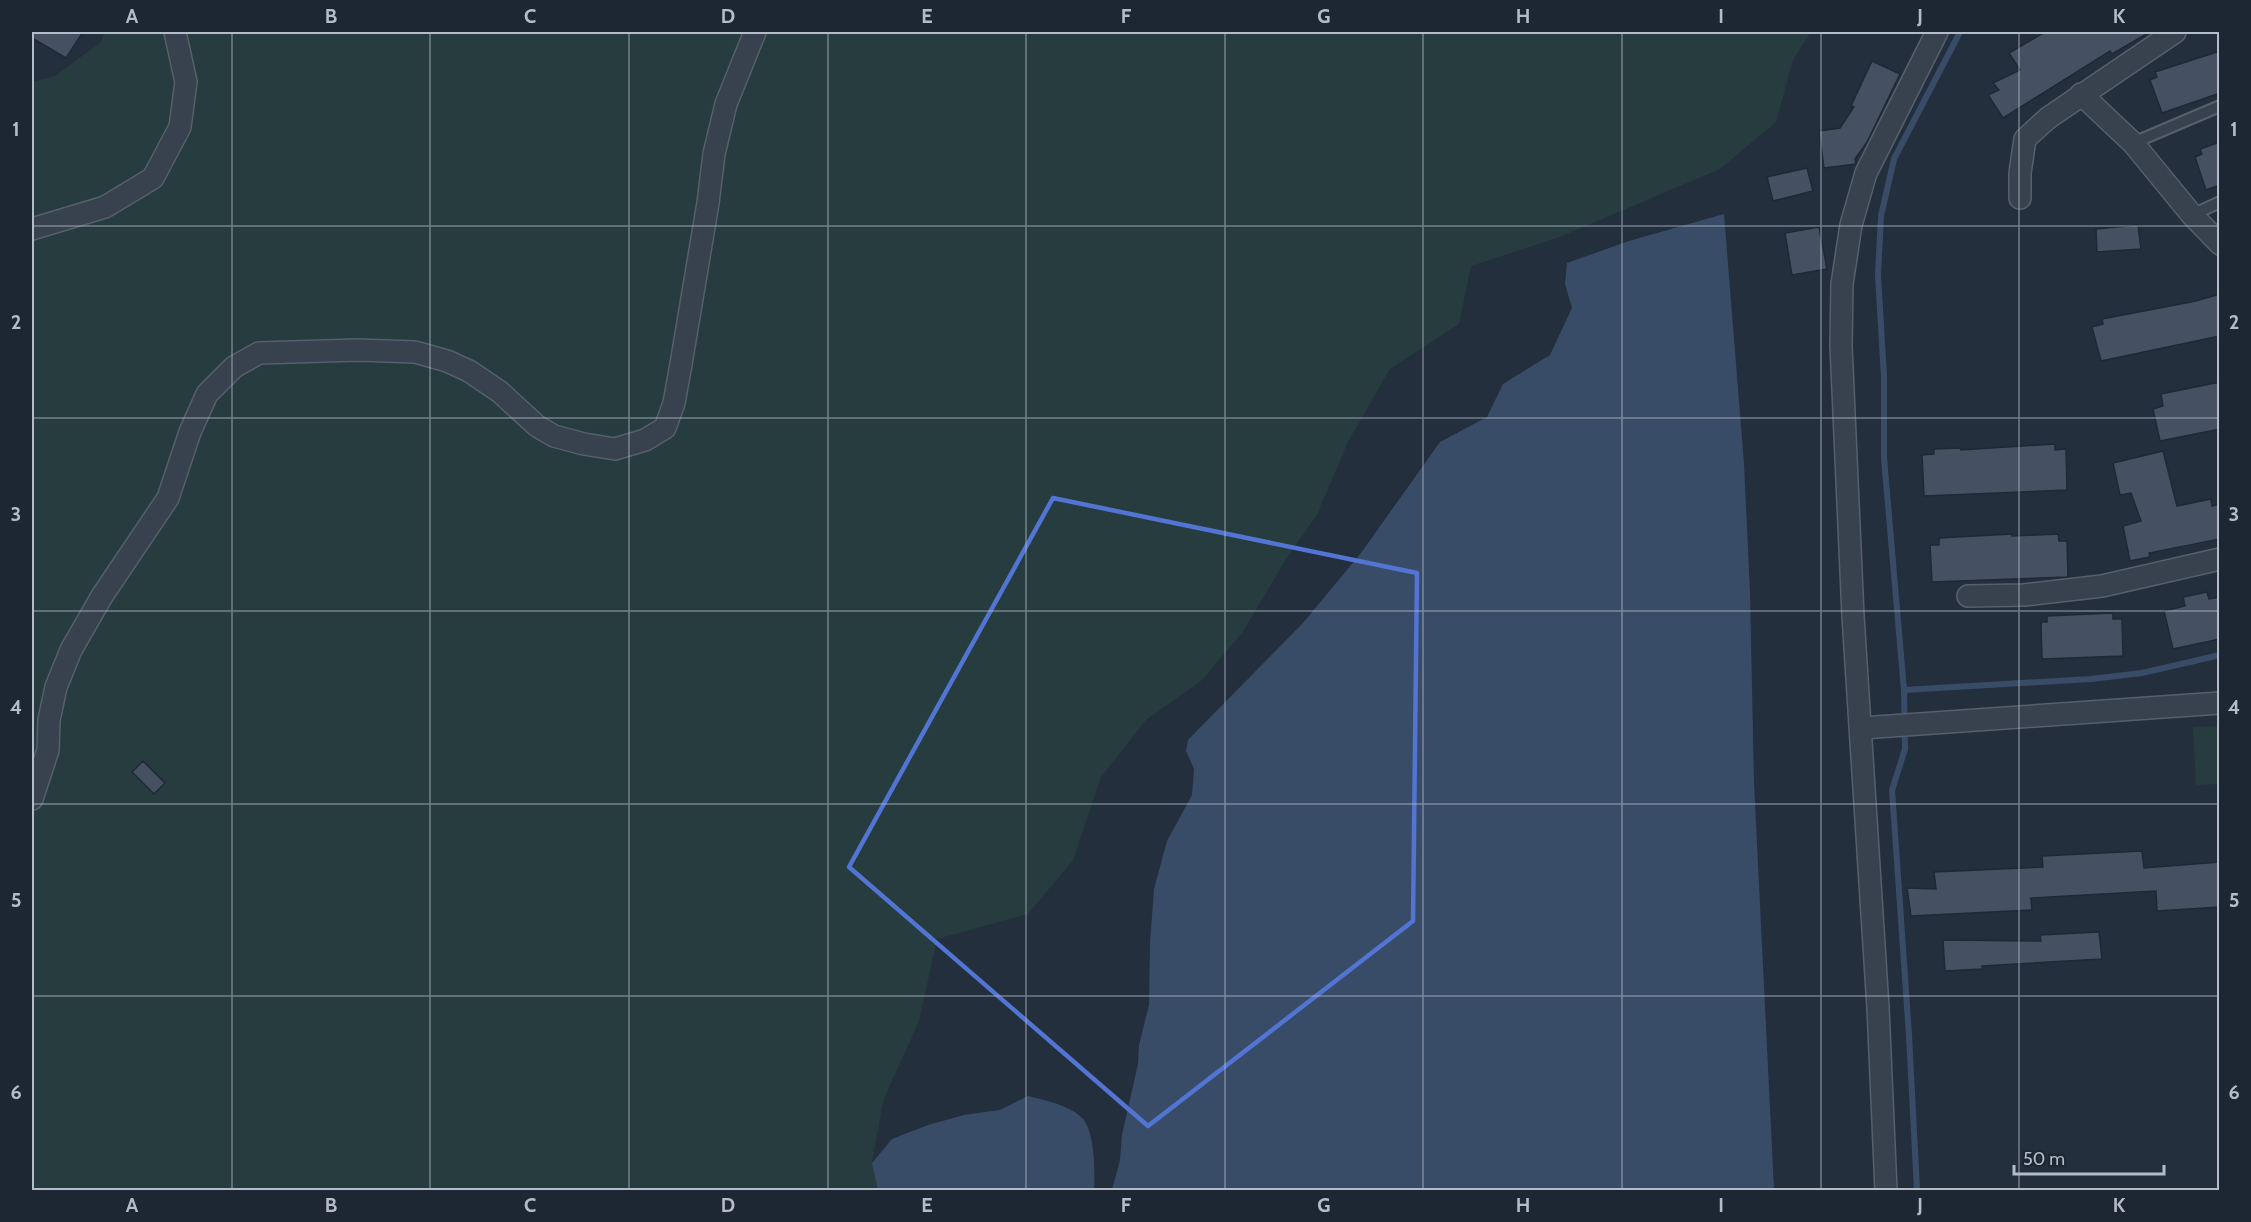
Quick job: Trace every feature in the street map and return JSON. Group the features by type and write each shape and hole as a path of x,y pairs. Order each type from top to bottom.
{"street":[{"path":"32,229 105,207 153,178 180,127 186,82 176,32"},
{"path":"32,799 48,750 49,720 56,687 71,650 102,596 168,498 190,432 207,394 234,367 259,353 357,350 416,352 447,361 469,371 500,392 537,426 554,436 615,449 645,440 665,428 674,403 681,364 714,154 726,104 755,32"},
{"path":"1886,1191 1862,728 1853,616 1841,345 1842,284 1851,225 1866,173 1937,32"},
{"path":"2019,198 2025,139 2048,118 2081,94 2175,32"},
{"path":"2081,94 2133,143 2220,244"},
{"path":"1968,596 2024,596 2102,586 2220,559"},
{"path":"1862,728 2220,703"}],"lane":[{"path":"2133,143 2220,106"},
{"path":"2192,214 2220,202"}],"highlighted area":[{"path":"1053,498 1417,573 1413,921 1148,1126 849,867"}],"green space":[{"path":"105,32 1811,32 1793,60 1776,122 1720,169 1560,237 1471,266 1459,324 1390,369 1349,440 1317,515 1288,556 1242,633 1201,681 1146,720 1101,777 1073,860 1028,914 937,939 919,1021 883,1101 872,1163 879,1190 32,1190 32,82 55,76 101,42"},
{"path":"2219,726 2219,784 2196,785 2193,727"}],"water":[{"path":"1724,214 1744,464 1750,593 1754,783 1774,1190 1112,1190 1138,1064 1139,1045 1149,1005 1154,889 1167,841 1192,795 1194,769 1186,751 1188,740 1303,623 1361,553 1440,442 1487,417 1503,384 1550,355 1572,308 1565,284 1567,263 1629,241"},
{"path":"1028,1096 1069,1109 1086,1123 1092,1140 1094,1190 878,1190 872,1163 892,1139 928,1125 964,1115 1000,1110"}],"building":[{"path":"32,32 83,32 66,58 32,38"},
{"path":"2045,32 2150,32 2112,54 2110,51 2003,118 1988,95 1999,90 1993,83 2020,70 2009,53"},
{"path":"2220,51 2220,93 2162,113 2150,80 2157,77 2155,72"},
{"path":"1872,61 1900,74 1867,142 1855,159 1856,164 1824,168 1819,131 1840,128 1854,107 1851,106"},
{"path":"2220,142 2220,185 2206,190 2195,157 2202,154 2200,149"},
{"path":"1807,168 1813,191 1773,201 1767,177"},
{"path":"2138,225 2141,249 2097,252 2096,229"},
{"path":"1819,227 1827,269 1792,275 1785,233"},
{"path":"2220,294 2220,336 2101,361 2092,327 2103,324 2102,319 2196,301"},
{"path":"2220,382 2220,429 2160,441 2153,409 2163,406 2161,394"},
{"path":"2055,444 2055,450 2066,449 2067,490 1924,496 1922,455 1934,454 1934,449 1961,448 1961,450"},
{"path":"2163,451 2177,506 2211,499 2212,506 2220,504 2220,539 2149,553 2150,557 2130,561 2123,526 2141,521 2131,493 2120,495 2113,463"},
{"path":"2012,534 2012,536 2058,534 2059,541 2067,541 2068,577 1932,582 1930,545 1939,545 1939,538"},
{"path":"2207,592 2209,599 2220,597 2220,639 2173,649 2164,611 2185,606 2183,597"},
{"path":"2113,613 2113,619 2122,619 2123,656 2042,659 2041,622 2047,622 2047,616"},
{"path":"143,761 165,783 154,794 132,772"},
{"path":"2142,851 2144,868 2220,862 2220,907 2157,911 2156,891 2031,898 2032,910 1911,916 1907,888 1936,889 1934,872 2043,867 2042,856"},
{"path":"2099,932 2102,959 1982,966 1982,969 1945,971 1943,940 2041,941 2040,935"}],"waterway":[{"path":"1917,1190 1892,790 1905,749 1904,690 1884,458 1884,377 1878,275 1881,216 1894,159 1960,32"},
{"path":"1904,690 2091,679 2142,673 2220,655"}]}
